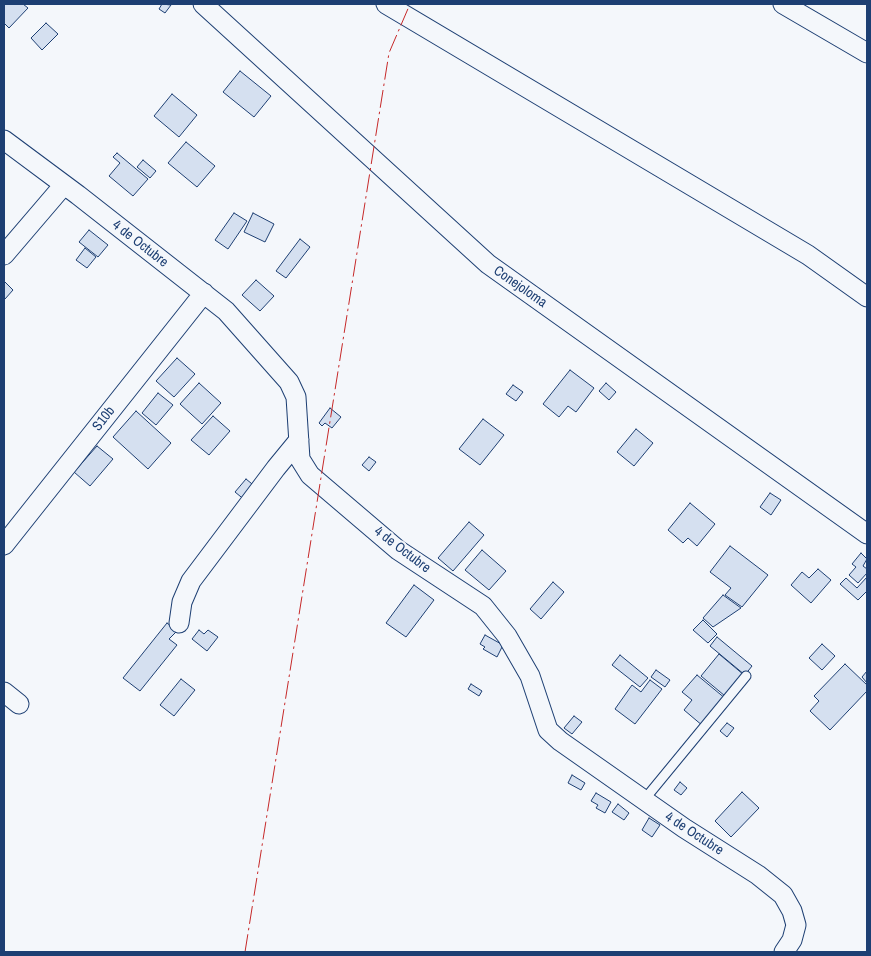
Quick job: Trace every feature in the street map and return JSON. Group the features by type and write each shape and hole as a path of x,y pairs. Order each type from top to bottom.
{"street":[{"name":"Conejoloma","path":"203,4 488,264 867,534"},
{"path":"386,4 799,250 867,297"},
{"path":"783,4 867,53"},
{"name":"4 de Octubre","path":"4,140 63,186 86,201 226,311 289,382 296,397 300,460 310,475 398,550 483,606 507,636 530,676 548,730 560,741 684,828 758,875 784,895 796,925 792,940 784,952"},
{"path":"4,255 63,186"},
{"name":"S10b","path":"4,544 204,293"},
{"path":"179,623 182,602 191,581 299,440"},
{"path":"4,692 19,704"}],"lane":[{"path":"644,800 746,676"}],"building":[{"path":"4,4 23,4 28,8 9,28 4,23"},
{"path":"162,4 171,5 165,13 159,9"},
{"path":"46,23 58,34 42,50 31,38"},
{"path":"240,71 271,96 254,117 223,92"},
{"path":"172,94 197,115 179,137 154,116"},
{"path":"186,142 215,166 197,187 168,163"},
{"path":"117,153 148,179 133,196 109,176 120,163 113,157"},
{"path":"143,160 156,171 150,178 137,167"},
{"path":"234,213 247,221 228,249 215,240"},
{"path":"253,213 274,224 265,242 244,232"},
{"path":"89,230 108,245 98,257 79,242"},
{"path":"300,239 310,247 286,278 276,271"},
{"path":"85,248 96,257 87,268 76,260"},
{"path":"256,280 274,296 260,311 242,295"},
{"path":"4,281 13,290 5,299 4,298"},
{"path":"177,358 195,374 174,397 156,381"},
{"path":"570,370 594,388 576,412 568,406 559,417 543,404"},
{"path":"199,383 221,403 202,424 180,404"},
{"path":"606,383 616,392 609,400 599,391"},
{"path":"513,385 523,392 516,401 506,394"},
{"path":"158,393 173,405 156,425 142,413"},
{"path":"330,408 341,417 332,428 325,423 322,426 319,423"},
{"path":"136,411 171,443 148,469 113,437"},
{"path":"213,416 230,431 209,455 191,440"},
{"path":"483,419 504,435 480,465 459,449"},
{"path":"636,429 653,443 634,466 617,452"},
{"path":"97,446 113,459 90,486 74,472"},
{"path":"369,457 376,462 369,471 362,465"},
{"path":"246,479 257,488 246,501 235,492"},
{"path":"770,493 781,500 771,515 760,507"},
{"path":"690,503 715,524 697,546 688,538 683,543 668,530"},
{"path":"469,522 484,535 453,571 438,558"},
{"path":"730,546 768,575 742,607 725,595 731,588 710,572"},
{"path":"482,550 506,571 489,590 465,570"},
{"path":"861,553 867,559 863,566 867,569 867,573 858,583 849,575 856,567 852,564"},
{"path":"818,569 831,580 811,603 791,585 802,572 809,578"},
{"path":"867,577 867,591 858,600 840,584 846,578 857,588"},
{"path":"553,582 564,592 541,619 530,609"},
{"path":"414,585 434,600 406,637 386,623"},
{"path":"723,595 741,608 713,627 703,618"},
{"path":"703,620 717,634 708,643 693,630"},
{"path":"167,623 177,631 169,639 177,645 140,691 123,678"},
{"path":"199,630 204,634 208,630 218,637 207,651 192,639"},
{"path":"485,635 503,645 497,657 483,649 485,647 480,644"},
{"path":"717,637 752,666 745,675 710,646"},
{"path":"822,644 835,656 822,670 809,658"},
{"path":"719,654 744,675 725,696 701,676"},
{"path":"620,655 648,678 640,687 612,665"},
{"path":"845,664 867,685 867,691 830,730 810,711 819,701 814,696"},
{"path":"656,670 670,680 665,687 651,677"},
{"path":"867,671 867,683 862,677"},
{"path":"697,675 726,699 703,726 684,710 692,700 682,692"},
{"path":"181,679 195,690 174,716 160,705"},
{"path":"650,680 662,689 635,724 615,709 632,685 641,692"},
{"path":"471,684 482,691 479,696 468,689"},
{"path":"574,716 582,722 572,734 564,728"},
{"path":"727,723 734,728 727,737 720,731"},
{"path":"572,775 585,783 581,790 568,783"},
{"path":"680,782 687,788 681,795 674,790"},
{"path":"742,792 759,808 731,837 715,821"},
{"path":"596,793 611,802 605,813 596,808 598,805 591,801"},
{"path":"618,804 629,813 624,820 612,812"},
{"path":"649,818 660,825 652,837 642,830"}],"power":[{"path":"245,952 389,53 410,4"}]}
